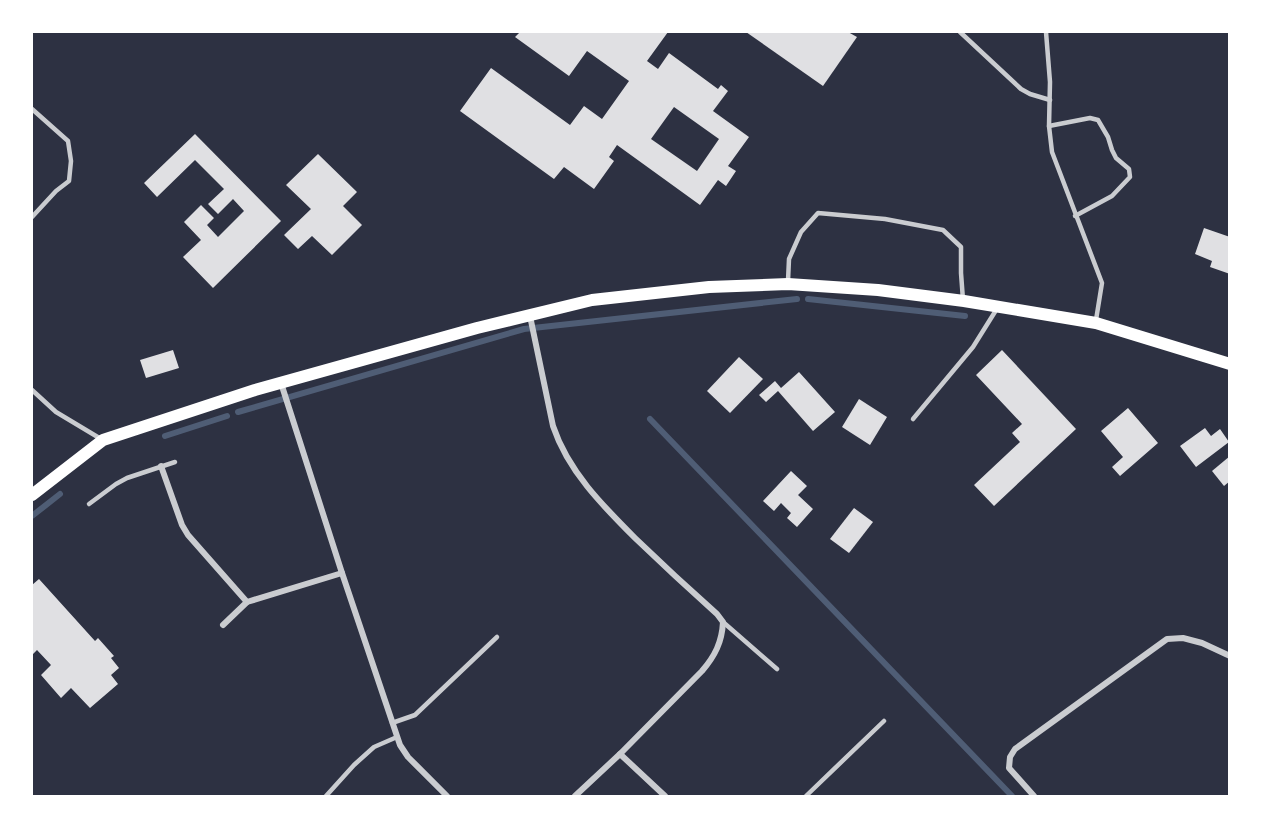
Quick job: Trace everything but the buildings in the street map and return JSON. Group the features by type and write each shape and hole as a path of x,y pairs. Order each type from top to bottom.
{"main road":[{"path":"32,495 103,440 281,383 466,331 592,300 709,287 788,284 878,290 998,307 1096,323 1230,364"}],"street":[{"path":"530,315 553,426 567,459 583,482 614,517 723,622 722,635 713,658 702,671 575,796"},
{"path":"281,383 400,745 408,757 447,796"},
{"path":"161,466 182,525 188,535 248,602"},
{"path":"223,625 248,602 342,573"},
{"path":"1034,796 1009,768 1010,757 1015,749 1167,639 1183,638 1202,643 1230,656"},
{"path":"620,754 665,796"}],"lane":[{"path":"960,32 1021,88 1030,94 1050,100"},
{"path":"1046,32 1050,82 1048,126 1052,152 1102,284 1096,323"},
{"path":"32,109 68,141 71,161 69,181 56,191 32,217"},
{"path":"1048,126 1089,118 1098,120 1116,158 1129,169 1130,177 1112,196 1076,216"},
{"path":"788,284 789,259 801,232 818,213 885,219 943,230 961,247 963,302"},
{"path":"913,419 973,347 998,307"},
{"path":"32,390 56,412 103,440"},
{"path":"89,504 126,478 175,462"},
{"path":"723,622 777,669"},
{"path":"392,723 415,715 497,637"},
{"path":"806,796 884,721"},
{"path":"326,796 374,747 397,737"}],"waterway":[{"path":"238,412 524,329 797,299"},
{"path":"808,299 965,316"},
{"path":"165,436 227,416"},
{"path":"650,419 1012,796"},
{"path":"32,516 60,494"}]}
